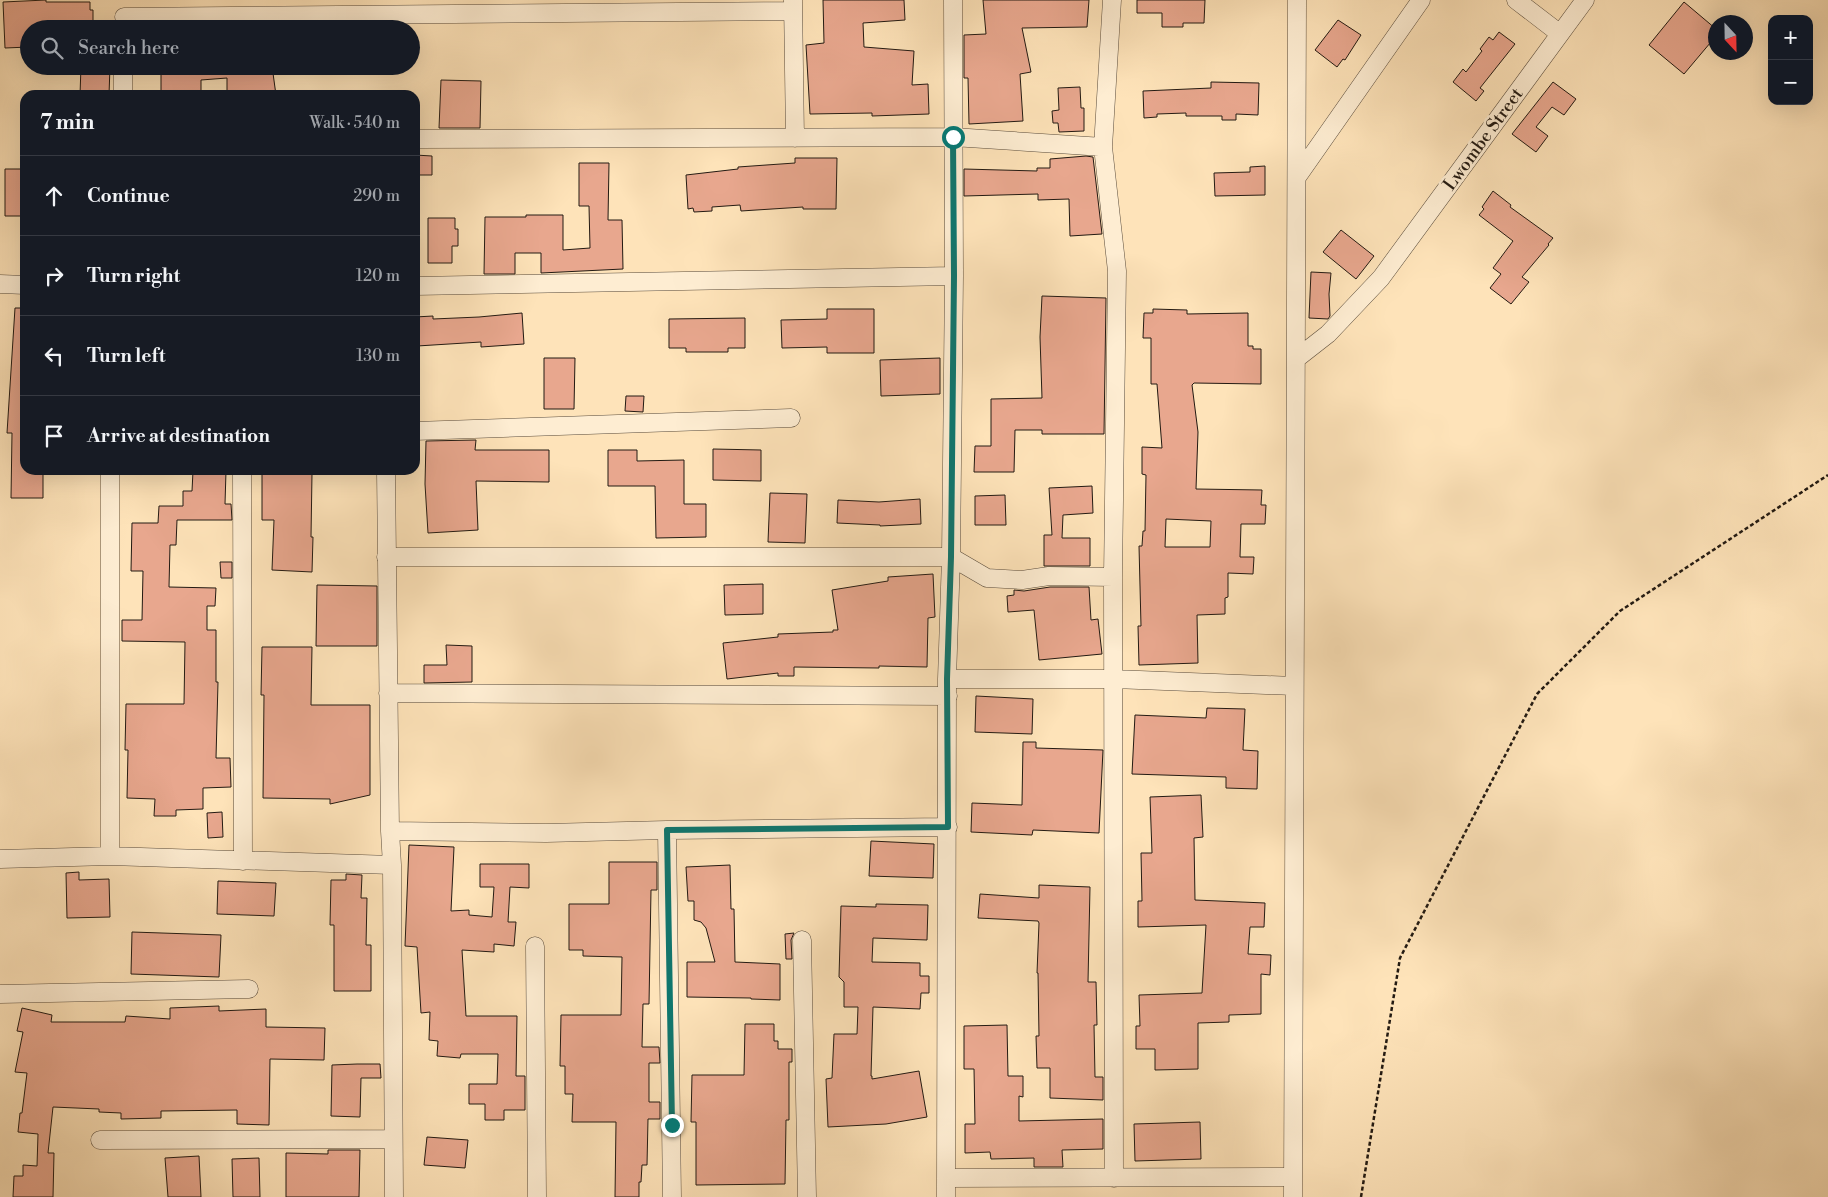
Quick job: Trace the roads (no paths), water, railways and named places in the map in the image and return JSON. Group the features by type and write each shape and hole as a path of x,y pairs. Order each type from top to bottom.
{"street":[{"path":"946,1197 948,688 954,276 953,0"},
{"path":"1112,0 1103,146 1118,272 1113,577 1114,1178"},
{"path":"1293,1197 1297,0"},
{"path":"1297,177 1422,0"},
{"path":"1516,0 1560,33"},
{"name":"Lwombe Street","path":"1296,359 1328,334 1381,278 1585,0"},
{"path":"123,15 793,5 795,138"},
{"path":"123,75 123,90"},
{"path":"420,139 953,137 1103,146"},
{"path":"420,286 954,276"},
{"path":"0,284 20,285"},
{"path":"420,431 791,418"},
{"path":"110,475 110,856"},
{"path":"242,475 243,861"},
{"path":"386,475 392,865 394,1197"},
{"path":"386,557 951,557 987,578 1022,580 1049,576 1113,577"},
{"path":"388,693 948,688 1114,678 1294,686"},
{"path":"390,831 546,833 948,827"},
{"path":"667,830 672,1197"},
{"path":"0,859 110,856 392,865"},
{"path":"802,940 808,1197"},
{"path":"535,946 537,1197"},
{"path":"0,994 249,989"},
{"path":"100,1140 393,1139"},
{"path":"946,1178 1293,1177"}]}
